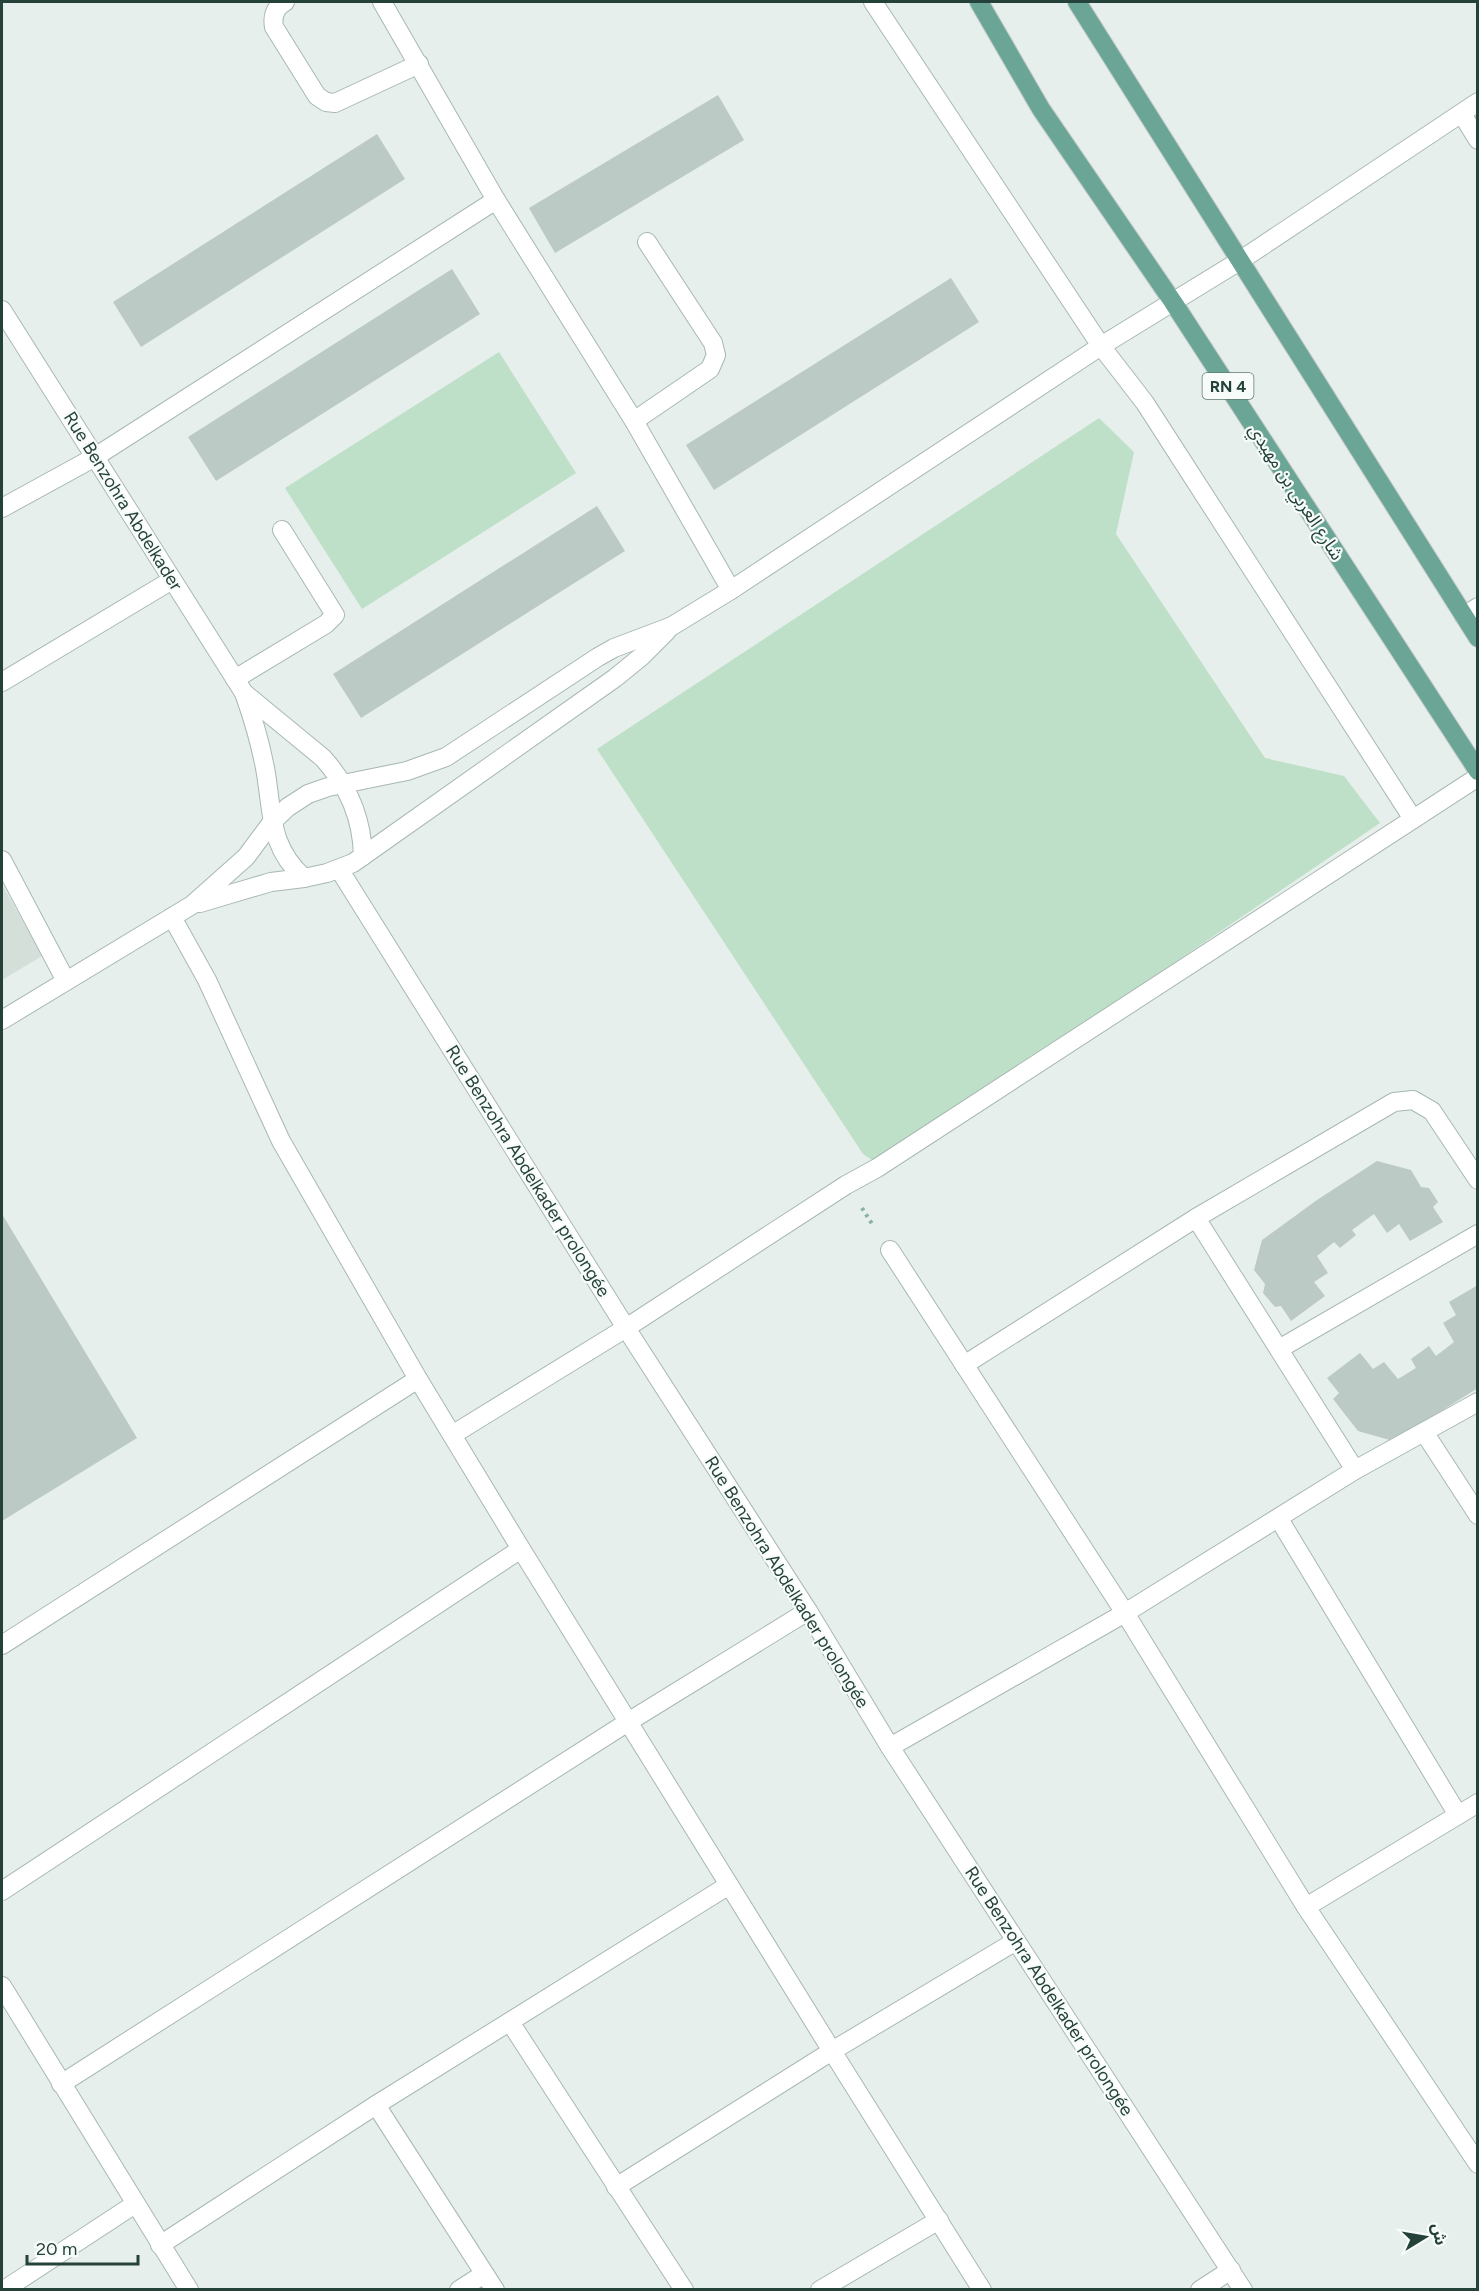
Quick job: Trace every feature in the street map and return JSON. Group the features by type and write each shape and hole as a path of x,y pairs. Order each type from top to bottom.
{"main road":[{"name":"شارع العربي بن مهيدي","path":"979,2 1041,109 1173,302 1478,771"},
{"path":"1077,2 1241,260 1471,612 1478,638"}],"street":[{"path":"285,2 275,12 272,19 274,27 317,96 326,102 335,104 419,64"},
{"path":"382,2 496,200 633,421 730,590"},
{"path":"873,2 1101,346 1145,403 1413,819"},
{"path":"192,905 262,884 304,878 339,869 363,856 621,673 672,626 1101,346 1241,260 1478,102"},
{"path":"1462,114 1478,140"},
{"path":"2,508 95,457 496,200"},
{"path":"633,421 710,369 716,355 713,343 647,242"},
{"name":"Rue Benzohra Abdelkader","path":"2,310 240,686 260,743 270,795 272,822 280,847 286,858 304,878"},
{"path":"240,686 326,624 335,615 282,530"},
{"path":"2,682 172,580"},
{"path":"2,1020 192,905 246,857 272,822 288,807 308,794 343,783 407,771 446,757 598,657 614,648 672,626"},
{"name":"Rue Benzohra Abdelkader","path":"240,686 323,758 343,783 358,819 363,856"},
{"path":"452,1435 626,1328 846,1185 877,1168 1478,777"},
{"path":"2,860 66,981"},
{"name":"Rue Benzohra Abdelkader prolongée","path":"339,869 626,1328 808,1611 890,1746 1243,2289"},
{"path":"172,918 212,990 281,1141 418,1379 521,1550 982,2289"},
{"path":"964,1365 1196,1218 1394,1102 1413,1100 1432,1111 1478,1180"},
{"path":"1196,1218 1355,1470"},
{"path":"1279,1349 1478,1233"},
{"path":"890,1250 1125,1614 1306,1907 1478,2164"},
{"path":"2,1645 418,1379"},
{"path":"890,1746 1125,1614 1355,1470 1478,1402"},
{"path":"1424,1432 1478,1515"},
{"path":"1279,1519 1458,1815"},
{"path":"2,1891 521,1550"},
{"path":"61,2084 628,1722 808,1611"},
{"path":"1306,1907 1478,1803"},
{"path":"160,2245 376,2105 729,1885"},
{"path":"616,2187 832,2051 1016,1941"},
{"path":"2,1986 189,2289"},
{"path":"510,2022 684,2289"},
{"path":"376,2105 495,2289"},
{"path":"4,2289 135,2204"},
{"path":"820,2289 939,2220"},
{"path":"1200,2289 1231,2270"},
{"path":"459,2289 484,2274"}],"path":[{"path":"846,1185 890,1250"}],"shaded area":[{"path":"2,884 42,956 2,980"}],"green space":[{"path":"499,352 576,473 362,609 285,488"},
{"path":"1099,418 1134,452 1116,534 1265,758 1344,776 1380,823 878,1164 863,1154 597,749"}],"building":[{"path":"718,95 744,140 555,253 529,208"},
{"path":"377,134 405,179 141,347 113,302"},
{"path":"452,269 480,314 216,481 188,437"},
{"path":"951,278 979,322 714,490 686,445"},
{"path":"597,506 625,551 361,718 333,674"},
{"path":"1377,1161 1411,1170 1421,1187 1429,1188 1438,1202 1433,1207 1443,1222 1410,1241 1399,1224 1387,1233 1374,1214 1352,1230 1356,1235 1340,1248 1334,1242 1317,1256 1328,1273 1314,1282 1325,1296 1291,1321 1281,1306 1275,1307 1263,1293 1265,1284 1254,1270 1262,1240 1317,1200"},
{"path":"2,1214 137,1438 2,1521"},
{"path":"1478,1285 1478,1388 1393,1441 1358,1431 1333,1399 1339,1393 1327,1378 1360,1353 1373,1369 1384,1362 1398,1379 1416,1368 1411,1359 1429,1346 1436,1356 1454,1342 1443,1323 1456,1315 1449,1302"}]}
